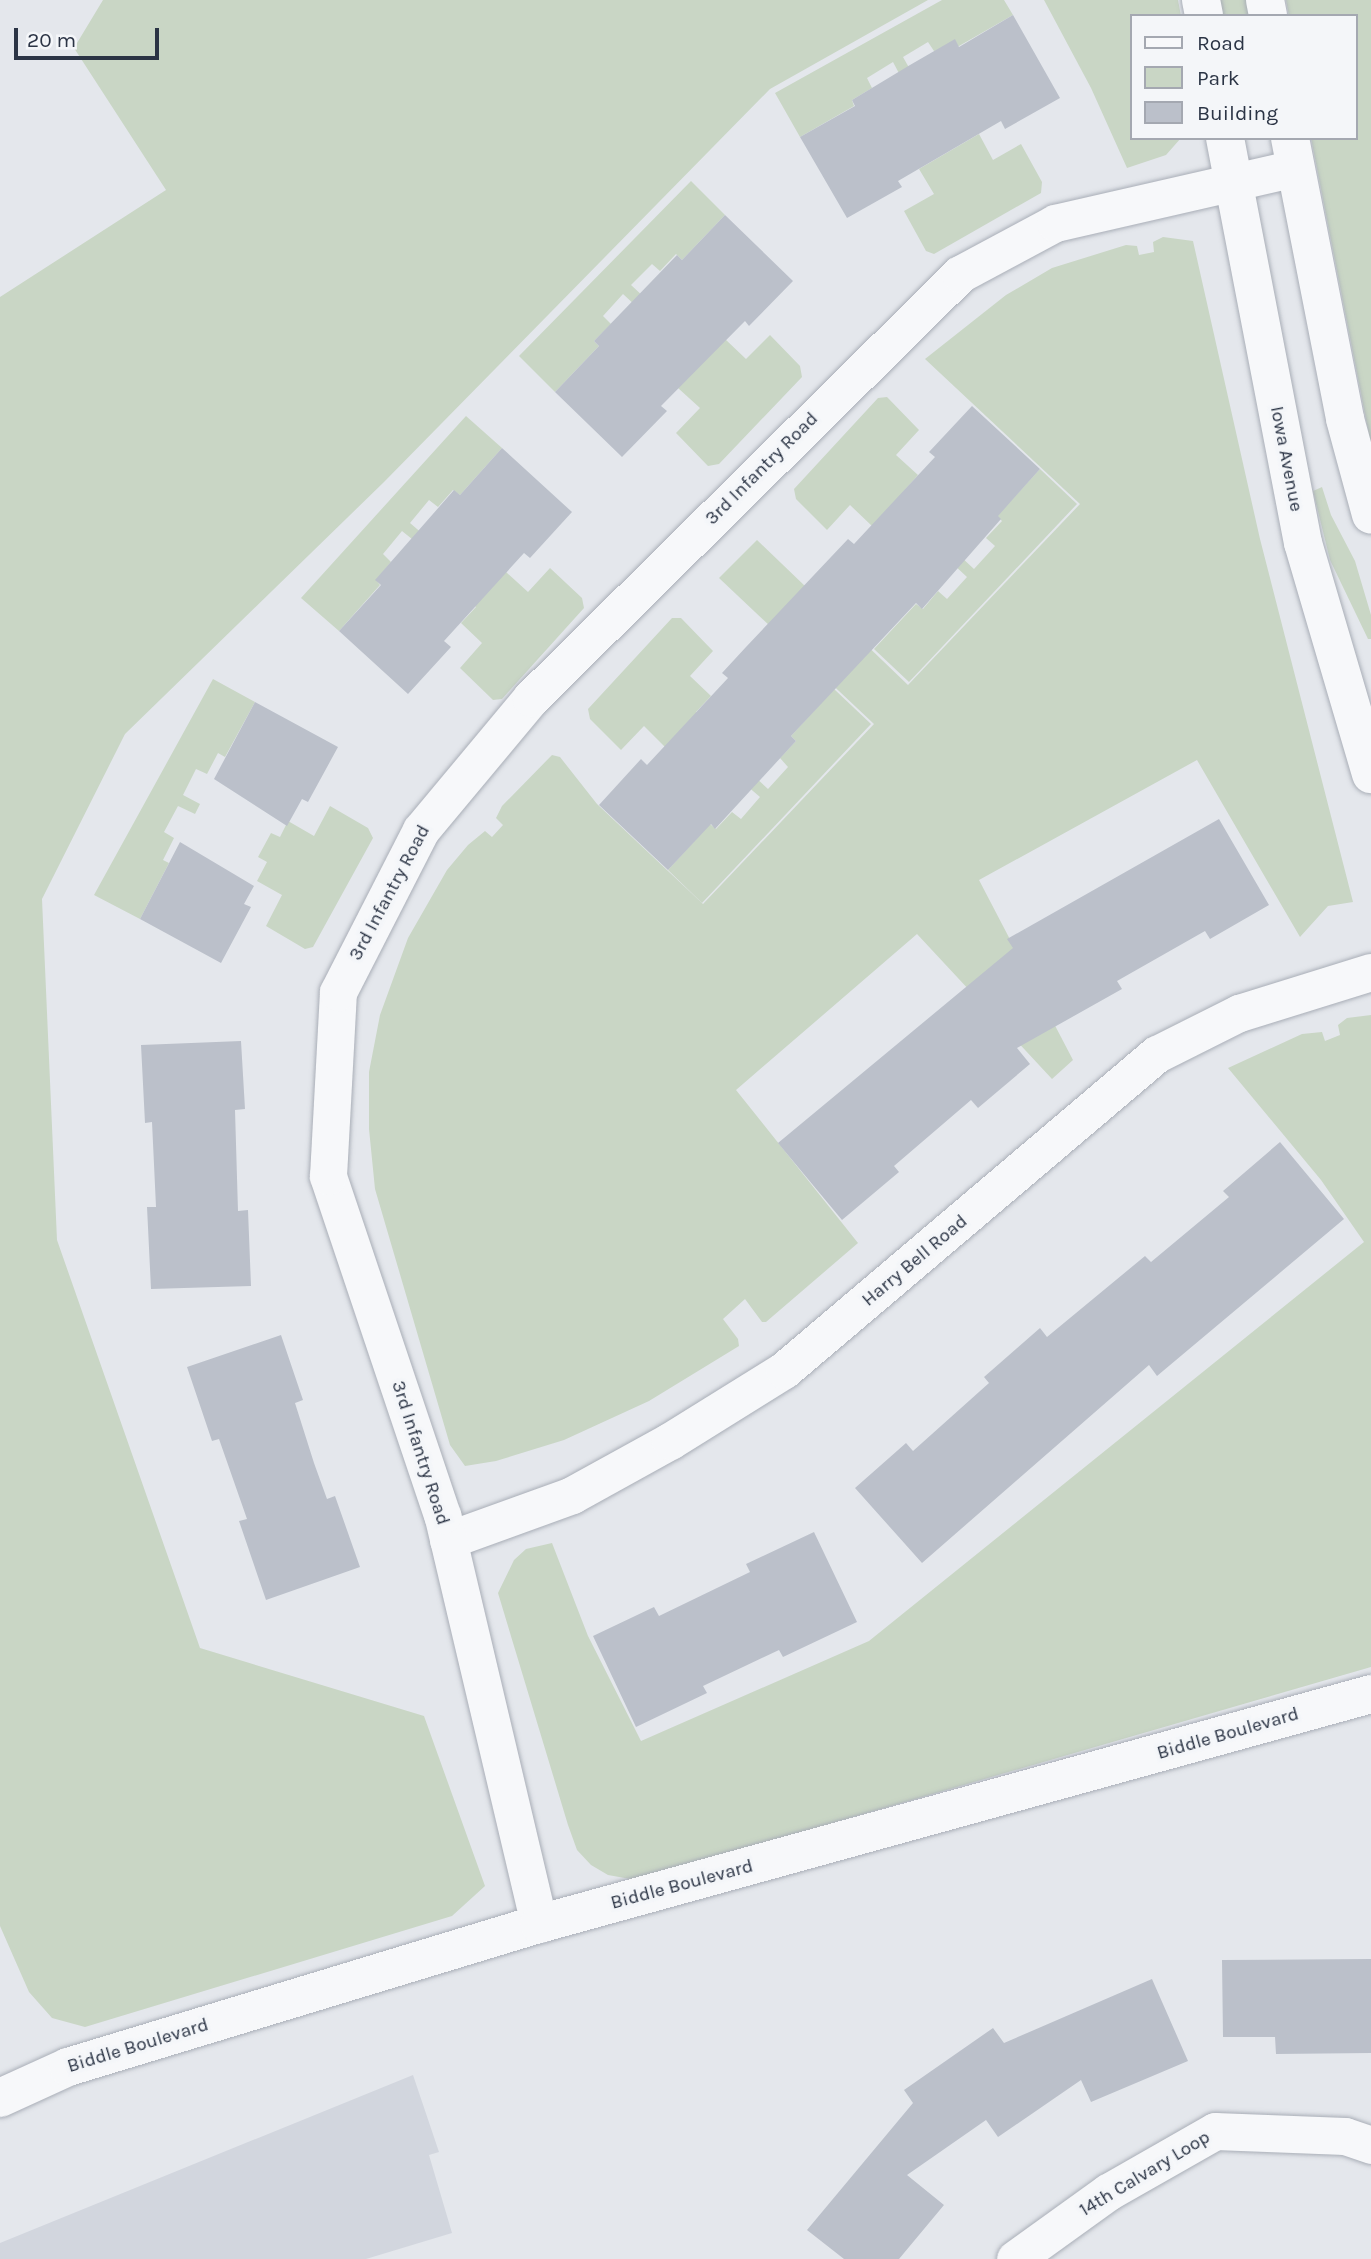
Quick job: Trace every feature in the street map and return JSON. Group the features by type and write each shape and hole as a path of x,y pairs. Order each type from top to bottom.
{"street":[{"name":"Iowa Avenue","path":"1225,140 1303,543 1371,774"},
{"name":"3rd Infantry Road","path":"539,1924 442,1514 328,1176 338,992 421,830 531,698 960,274 1055,223 1232,181 1293,153"},
{"path":"1293,153 1345,419 1371,515"},
{"name":"Harry Bell Road","path":"448,1540 572,1495 670,1441 784,1370 1157,1054 1239,1013 1371,972"},
{"name":"Biddle Boulevard","path":"0,2098 68,2067 539,1924 1371,1694"},
{"name":"14th Calvary Loop","path":"1015,2259 1108,2192 1215,2132 1345,2136 1371,2145"}],"shaded area":[{"path":"413,2075 439,2152 429,2155 452,2233 366,2259 0,2259 0,2243"}],"green space":[{"path":"103,0 928,0 770,89 384,482 125,734 42,899 57,1240 200,1648 424,1716 485,1886 452,1916 85,2027 52,2018 29,1992 0,1926 0,297 166,190 74,48"},
{"path":"942,0 1004,0 1013,15 959,46 934,51 928,42 903,57 912,73 902,79 893,62 867,78 872,88 852,100 854,106 800,137 775,93"},
{"path":"1044,0 1178,0 1181,14 1130,14 1130,140 1179,140 1166,155 1127,168 1091,88"},
{"path":"1218,0 1253,0 1253,14 1218,14"},
{"path":"1286,0 1371,0 1371,445 1311,140 1357,140 1357,14 1289,14"},
{"path":"979,134 993,160 1021,144 1042,182 1041,193 934,254 926,251 904,211 934,194 919,169"},
{"path":"691,181 725,215 682,260 676,254 660,271 652,264 631,285 645,298 637,307 623,294 603,316 611,324 594,341 599,346 555,392 519,356"},
{"path":"1163,237 1193,241 1260,539 1353,902 1328,906 1300,937 1197,760 979,880 1073,1060 1052,1079 917,934 736,1090 858,1243 766,1322 762,1322 745,1299 723,1319 738,1339 739,1346 649,1401 564,1440 496,1461 465,1466 450,1445 375,1189 369,1129 369,1072 380,1015 408,938 447,870 468,845 485,831 492,837 503,825 496,818 502,806 552,755 560,757 597,804 703,904 874,724 719,578 757,540 908,685 1080,504 925,359 1006,295 1052,268 1126,245 1137,246 1139,255 1154,252 1153,242"},
{"path":"770,335 800,366 802,377 719,464 708,466 676,433 700,408 678,388 725,339 746,359"},
{"path":"887,397 919,430 896,455 918,475 903,492 910,499 872,526 850,505 827,530 796,499 794,489 878,398"},
{"path":"466,416 502,448 460,495 453,490 438,507 429,500 410,523 424,535 417,543 402,531 383,554 391,562 376,580 380,585 339,631 301,598"},
{"path":"1040,469 1077,504 909,682 874,649 916,604 923,609 938,591 947,599 967,577 953,564 960,556 974,569 995,546 986,538 1002,521 997,516"},
{"path":"1322,487 1331,515 1355,561 1371,615 1371,639 1368,639 1330,560 1313,491"},
{"path":"550,568 582,598 584,608 502,699 493,700 460,668 482,643 461,623 476,607 468,600 506,572 528,592"},
{"path":"672,618 681,618 713,651 690,676 711,696 696,712 704,719 665,747 644,726 621,750 590,719 588,709"},
{"path":"213,679 255,702 225,757 218,753 207,774 196,769 183,795 200,804 195,814 178,806 164,832 174,838 163,860 169,863 140,919 94,895"},
{"path":"834,689 871,724 702,903 668,870 710,824 716,829 732,812 741,819 760,797 746,785 754,776 768,789 788,767 780,758 796,741 791,736"},
{"path":"330,806 368,828 373,838 313,947 305,949 266,926 282,895 257,881 267,862 258,857 271,833 280,837 288,821 314,836"},
{"path":"1371,1015 1371,1667 636,1880 608,1875 591,1865 577,1850 568,1825 498,1593 514,1560 526,1549 552,1543 588,1636 641,1741 869,1641 1364,1242 1321,1180 1228,1068 1302,1034 1322,1032 1325,1041 1340,1035 1338,1025 1347,1018"}],"building":[{"path":"1013,15 1060,98 1005,129 1001,121 898,181 902,187 847,218 800,137 855,106 852,100 955,39 959,47"},
{"path":"725,215 793,281 749,326 745,321 661,406 667,411 622,457 555,392 599,346 594,341 677,255 682,260"},
{"path":"972,406 1040,469 998,516 1001,519 922,609 916,603 791,736 796,741 715,829 711,824 668,870 599,805 641,759 647,765 728,678 722,673 848,539 854,544 935,457 929,452"},
{"path":"502,448 572,512 530,558 524,553 444,641 451,647 408,694 339,631 381,585 375,580 454,490 460,495"},
{"path":"255,702 338,747 308,802 302,799 287,826 214,779"},
{"path":"1219,819 1269,905 1210,939 1205,931 1117,981 1122,989 1017,1048 1030,1064 978,1108 971,1100 894,1166 899,1172 842,1220 778,1143 1013,948 1007,939"},
{"path":"180,842 254,886 244,904 251,907 221,963 140,919"},
{"path":"241,1041 245,1109 235,1110 238,1211 248,1210 251,1286 151,1289 147,1207 156,1207 152,1122 145,1123 141,1045"},
{"path":"1280,1142 1344,1219 1157,1376 1149,1365 922,1563 855,1488 906,1443 913,1451 989,1383 984,1377 1040,1328 1047,1337 1145,1256 1151,1262 1229,1197 1223,1191"},
{"path":"281,1335 303,1400 295,1403 314,1463 327,1499 335,1496 360,1567 266,1600 239,1521 247,1519 219,1439 212,1441 187,1367"},
{"path":"814,1532 857,1622 783,1657 779,1650 703,1686 707,1693 636,1727 593,1636 654,1607 659,1616 750,1572 746,1564"},
{"path":"1371,1959 1371,2053 1276,2054 1275,2037 1223,2037 1222,1960"},
{"path":"1152,1979 1188,2061 1091,2102 1081,2080 998,2137 986,2120 907,2175 944,2205 899,2259 844,2259 807,2230 913,2103 904,2090 993,2028 1004,2043"}]}
